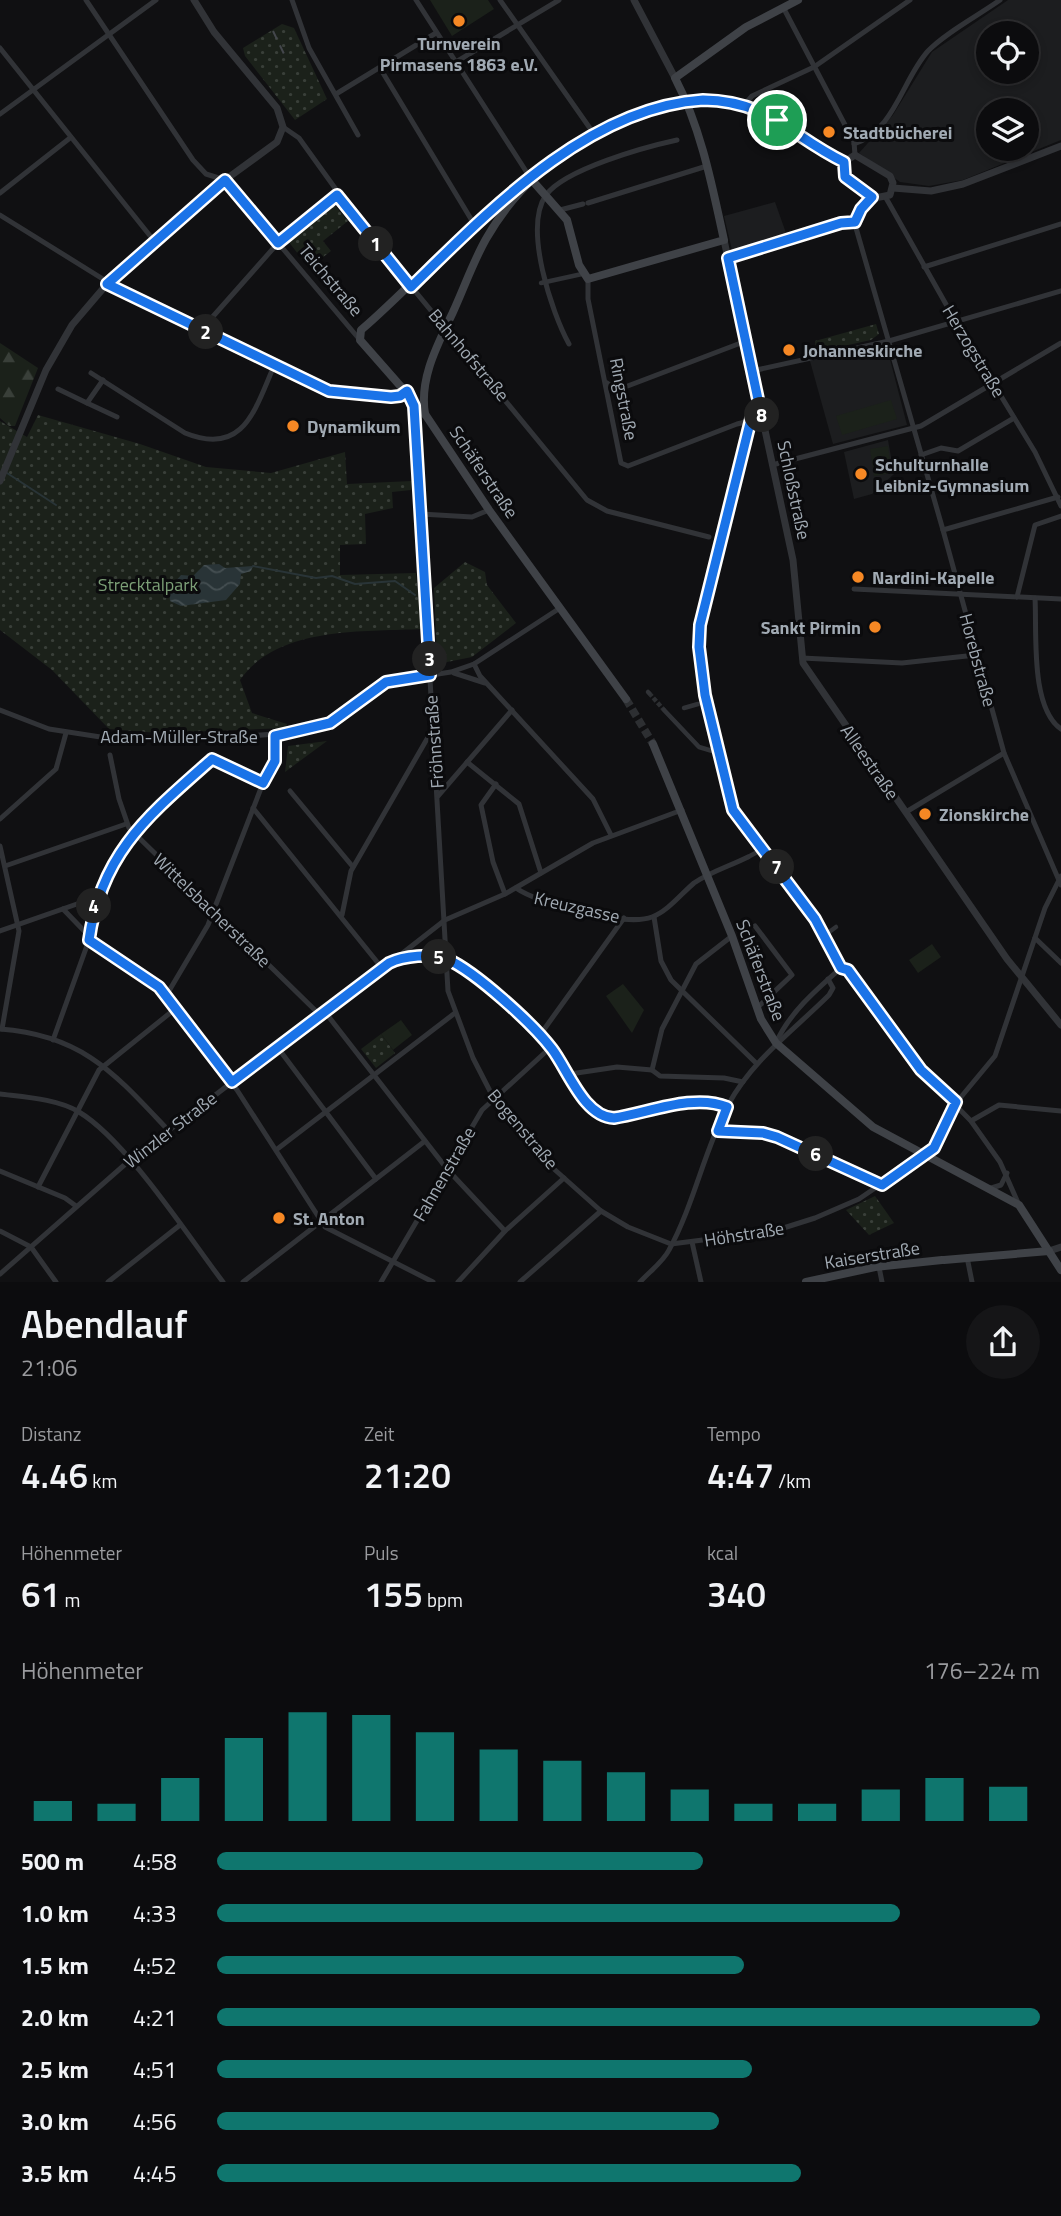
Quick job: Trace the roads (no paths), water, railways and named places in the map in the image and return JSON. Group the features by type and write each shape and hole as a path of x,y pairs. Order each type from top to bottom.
{"main road":[{"path":"675,78 746,27 798,0"},
{"name":"Schloßstraße","path":"675,78 687,102 707,166 724,240"},
{"path":"359,340 360,330 411,287 506,195 594,134 631,117 687,102"},
{"path":"425,414 424,384 446,326 486,240 531,179"},
{"name":"Ringstraße","path":"531,179 560,210 570,226 585,277"},
{"path":"585,277 724,240"},
{"name":"Teichstraße","path":"359,340 413,400"},
{"path":"404,388 414,390 424,384"},
{"name":"Schäferstraße","path":"413,400 626,699"},
{"name":"Schäferstraße","path":"653,744 708,875 764,1025 776,1043 853,1111 891,1138 1019,1205"},
{"path":"1019,1205 1061,1270"},
{"name":"Kaiserstraße","path":"806,1282 879,1267 1049,1251"}],"street":[{"name":"Teichstraße","path":"86,0 193,160 206,174 225,180 359,340"},
{"path":"0,114 156,0"},
{"name":"Bahnhofstraße","path":"194,0 214,32 271,100 281,117 282,127 299,138 337,195 592,504 607,511 720,540"},
{"path":"292,0 309,48 358,135"},
{"path":"416,0 531,179"},
{"path":"500,0 594,134"},
{"path":"456,62 559,0"},
{"path":"634,0 675,78"},
{"path":"745,104 752,96 814,67 910,0"},
{"path":"854,144 870,135 890,115 929,51 1000,0"},
{"path":"783,7 854,144 855,155"},
{"path":"336,94 436,33"},
{"path":"0,48 69,138 155,242"},
{"path":"380,68 475,225"},
{"path":"687,102 710,100 745,104 844,162"},
{"path":"0,481 46,370 72,324 107,284 225,180 270,148 280,136 282,127"},
{"path":"0,193 69,138"},
{"path":"569,344 554,317 544,283 538,234 546,196 552,188 583,168 675,140"},
{"path":"893,188 931,191 963,184 1061,146"},
{"path":"844,162 855,155"},
{"path":"844,162 845,177 872,197 886,198 893,188 890,176 855,155"},
{"path":"560,210 707,166"},
{"path":"201,330 278,243 337,195"},
{"path":"728,258 841,223 855,222 861,209 872,197"},
{"name":"Herzogstraße","path":"886,198 1014,418 1061,506"},
{"path":"0,215 107,284 335,393 391,397 400,396 404,388"},
{"name":"Horebstraße","path":"855,222 1004,753 1060,881"},
{"path":"924,267 1061,224"},
{"name":"Schloßstraße","path":"724,240 793,560 800,642"},
{"path":"544,283 585,277"},
{"name":"Ringstraße","path":"585,277 621,463 624,465 751,419 762,418"},
{"path":"752,371 889,341 1061,291"},
{"path":"605,381 615,389 625,387 746,341"},
{"path":"772,465 928,423 1061,343"},
{"path":"91,373 186,433 198,438 216,439 236,433 250,420 274,366"},
{"path":"87,402 103,380"},
{"path":"58,389 117,417"},
{"name":"Fröhnstraße","path":"413,400 438,796 445,959"},
{"path":"921,454 941,448 958,451 1014,418"},
{"path":"751,419 700,625 699,647 705,695 733,810 825,935 841,968 848,970 921,1070 956,1102 971,1121 1007,1173 1019,1205"},
{"path":"943,530 1058,497"},
{"path":"421,514 472,517 489,510"},
{"path":"1017,597 1035,525 1061,516"},
{"path":"854,589 1061,599"},
{"path":"1035,598 1041,698 1048,717 1061,729"},
{"name":"Adam-Müller-Straße","path":"0,710 66,733 107,738 275,736 330,723 386,682 451,672 474,664 560,608"},
{"name":"Alleestraße","path":"800,642 802,659 813,681 1023,980 1061,1025"},
{"path":"802,659 902,663 976,655"},
{"path":"474,664 488,684 593,799 611,835"},
{"path":"451,672 488,684"},
{"path":"684,708 698,704"},
{"path":"438,796 512,710"},
{"path":"664,710 699,747 719,753"},
{"path":"670,715 677,711"},
{"path":"342,915 346,886 353,867 433,730"},
{"path":"0,819 56,769 66,733"},
{"path":"166,996 213,912 263,783 275,761 275,736"},
{"path":"906,812 1004,753"},
{"name":"Wittelsbacherstraße","path":"110,755 126,824 132,832 213,912 323,1013 447,1169 505,1231"},
{"path":"54,1040 90,938 97,897 132,832 212,759 263,783"},
{"path":"467,762 522,808 541,873"},
{"path":"496,784 481,804 493,862 505,894"},
{"path":"290,791 353,867"},
{"path":"253,808 342,915 382,968"},
{"path":"516,888 611,835 682,810"},
{"path":"5,866 126,824"},
{"path":"0,846 19,924 1,1029 29,1032 54,1040 104,1065 168,1130"},
{"path":"757,1063 671,980 661,961 654,917 708,875 763,849"},
{"name":"Höhstraße","path":"671,1244 790,1227 840,1208 882,1185 925,1156 938,1143 956,1102 995,1056 1023,980 1035,938 1060,881"},
{"name":"Kreuzgasse","path":"398,959 404,951 444,920 516,888 528,895 575,910 624,919 654,917"},
{"path":"0,931 97,897"},
{"path":"63,909 90,938 143,974 166,996 232,1082 321,1222 336,1235 394,1260 433,1282"},
{"path":"540,1035 624,919"},
{"path":"755,926 792,975 758,1007"},
{"path":"825,935 836,927"},
{"path":"652,1070 659,1037 699,960 732,936"},
{"path":"1035,938 1061,962"},
{"name":"Winzler Straße","path":"0,1275 130,1160 382,968 398,959 445,959"},
{"path":"445,959 487,988 540,1035 593,1110 609,1118 692,1104 727,1107"},
{"name":"Bogenstraße","path":"445,959 448,991 473,1058 494,1097 531,1144 601,1211 628,1227 671,1244"},
{"path":"776,1043 792,1016 841,968"},
{"path":"640,1282 668,1252 727,1107 757,1063 829,995 833,988 828,979"},
{"path":"38,1187 76,1110 104,1065 175,1009"},
{"path":"276,1150 455,1013"},
{"name":"Fahnenstraße","path":"382,1282 471,1127 494,1097 551,1047"},
{"path":"278,1048 376,1179"},
{"path":"570,1074 617,1067 652,1070 660,1076 724,1078 743,1082"},
{"path":"0,1094 76,1110 130,1160 223,1282"},
{"path":"971,1121 999,1105 1061,1111"},
{"path":"718,1131 763,1133 777,1137 882,1185"},
{"path":"243,1282 425,1141"},
{"path":"0,1171 65,1198 76,1206"},
{"path":"988,1189 1001,1185 1007,1173"},
{"path":"458,1282 505,1231 564,1178"},
{"path":"520,1282 601,1211"},
{"path":"108,1282 180,1225"},
{"path":"0,1231 31,1247 56,1282"},
{"path":"692,1242 701,1282"},
{"path":"1049,1251 1061,1247"},
{"path":"967,1257 972,1282"},
{"path":"879,1267 882,1282"}],"water":[{"path":"219,564 225,568 253,566 251,571 241,574 240,584 226,600 181,606 170,601 169,589 181,575 193,576 204,565"}],"waterway":[{"path":"7,473 56,505"},
{"path":"253,566 316,578 332,576 355,584 395,581 415,595"}],"tunnel":[{"path":"649,693 664,710"},
{"path":"626,699 653,744"}],"railway":[{"path":"273,31 284,54"}],"place":[{"name":"Turnverein Pirmasens 1863 e.V.","path":"459,21"},
{"name":"Stadtbücherei","path":"829,132"},
{"name":"Johanneskirche","path":"789,350"},
{"name":"Dynamikum","path":"293,426"},
{"name":"Schulturnhalle Leibniz-Gymnasium","path":"861,474"},
{"name":"Nardini-Kapelle","path":"858,577"},
{"name":"Sankt Pirmin","path":"875,627"},
{"name":"Zionskirche","path":"925,814"},
{"name":"St. Anton","path":"279,1218"}],"park label":[{"name":"Strecktalpark","path":"148,584"}]}
